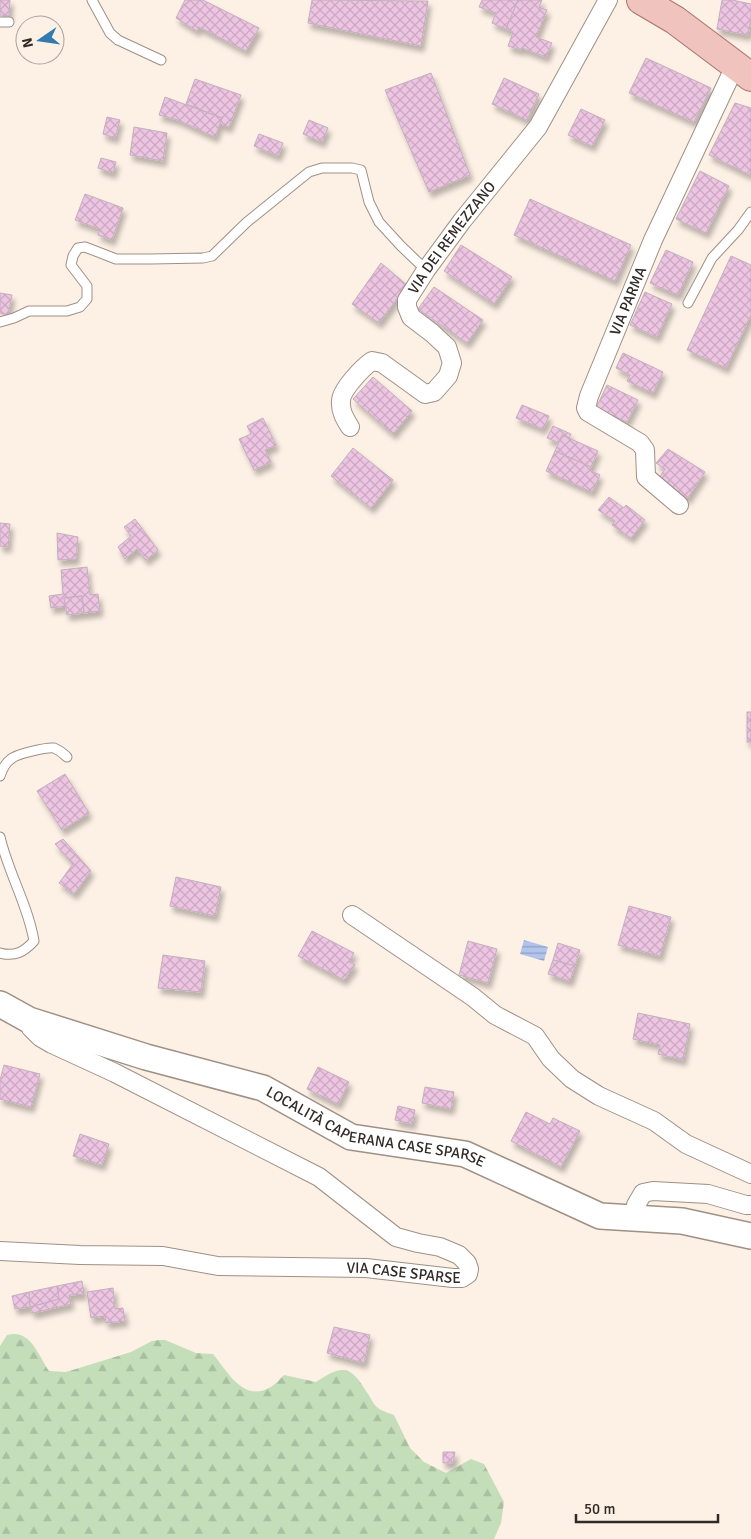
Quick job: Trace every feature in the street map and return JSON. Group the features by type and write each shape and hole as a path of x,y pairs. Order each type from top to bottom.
{"main road":[{"name":"VIA PARMA","path":"641,0 675,20 743,71"}],"street":[{"name":"VIA DEI REMEZZANO","path":"350,427 342,412 341,399 364,366 372,361 382,363 425,394 434,392 448,376 452,362 447,347 411,317 407,307 408,300 426,270 462,221 538,126 608,0"},
{"name":"VIA PARMA","path":"679,505 646,477 645,450 640,443 588,412 586,408 589,396 653,240 743,71"},
{"path":"352,915 473,997 495,1015 535,1036 551,1059 572,1079 599,1096 654,1121 686,1144 751,1174"},
{"name":"LOCALITÀ CAPERANA CASE SPARSE","path":"0,1004 29,1020 146,1057 263,1088 351,1137 465,1154 600,1216 682,1221 751,1236"},
{"name":"VIA CASE SPARSE","path":"0,1251 80,1255 163,1256 218,1266 366,1268 453,1278 462,1278 468,1274 469,1269 467,1263 459,1255 440,1247 396,1237 319,1176 132,1081 52,1044 40,1037 31,1028 29,1020"},
{"path":"635,1219 636,1205 643,1194 653,1191 708,1194 751,1205"}],"lane":[{"path":"92,0 110,33 124,43 160,60"},
{"path":"0,322 29,311 67,311 80,307 87,299 87,286 71,265 78,248 85,247 116,259 203,258 212,256 247,222 308,172 322,168 352,168 361,170 369,202 379,222 426,270"},
{"path":"688,303 712,258 738,230 751,212"},
{"path":"0,776 3,768 11,758 16,756 52,748 60,751 67,757"},
{"path":"0,837 34,941 26,949 10,956 0,953"}],"green space":[{"path":"7,1335 20,1335 35,1347 49,1371 66,1372 131,1352 152,1341 159,1340 165,1340 196,1353 213,1354 237,1383 251,1391 269,1388 284,1375 316,1382 334,1372 346,1370 357,1378 376,1406 394,1415 410,1448 424,1462 446,1473 471,1459 484,1464 504,1502 501,1523 494,1539 0,1539 0,1346"}],"water":[{"path":"524,940 548,947 544,961 520,954"}],"building":[{"path":"0,0 10,0 9,16 0,15"},
{"path":"185,0 203,0 259,28 246,51 199,27 197,31 176,18"},
{"path":"312,0 428,1 421,46 308,23"},
{"path":"482,0 518,0 506,29 492,23 496,13 479,7"},
{"path":"518,0 542,0 539,7 547,10 536,37 552,43 546,57 522,48 521,50 508,46 513,32 506,29"},
{"path":"722,0 751,4 751,20 748,35 717,29"},
{"path":"646,58 711,88 694,122 629,93"},
{"path":"431,73 470,175 429,192 385,90"},
{"path":"504,78 539,94 527,120 492,104"},
{"path":"195,79 241,95 229,127 220,124 222,118 186,104"},
{"path":"165,97 222,118 215,137 178,120 159,115"},
{"path":"735,103 751,108 750,175 709,155"},
{"path":"581,109 605,120 592,146 568,135"},
{"path":"107,117 120,120 115,138 103,134"},
{"path":"309,120 328,128 322,142 303,134"},
{"path":"134,127 167,133 163,161 130,155"},
{"path":"259,134 283,143 278,156 254,146"},
{"path":"101,158 116,162 113,173 98,168"},
{"path":"700,171 729,186 706,233 676,219"},
{"path":"85,194 123,208 112,240 98,235 100,229 75,220"},
{"path":"530,199 631,245 615,281 514,235"},
{"path":"461,245 512,277 494,304 444,271"},
{"path":"666,250 693,262 678,295 650,283"},
{"path":"731,256 751,265 751,315 726,368 687,350"},
{"path":"381,263 407,285 379,323 352,304"},
{"path":"434,287 483,320 467,343 418,309"},
{"path":"645,292 672,304 657,337 630,325"},
{"path":"0,293 12,295 8,315 0,313"},
{"path":"623,353 663,372 653,393 627,381 630,375 616,368"},
{"path":"373,377 412,411 393,434 353,399"},
{"path":"607,385 638,400 627,422 596,408"},
{"path":"522,405 549,416 543,429 516,418"},
{"path":"263,418 276,445 265,450 271,462 254,470 239,439 251,434 247,426"},
{"path":"553,426 571,434 569,438 562,435 559,443 547,438"},
{"path":"562,435 598,451 591,467 555,451"},
{"path":"353,448 393,480 371,508 331,476"},
{"path":"668,449 705,472 687,499 657,481 665,469 656,463"},
{"path":"555,451 591,467 589,470 600,475 592,492 546,471"},
{"path":"609,497 624,508 626,505 645,520 631,538 612,525 615,521 598,510"},
{"path":"135,519 158,550 146,560 137,549 125,559 118,547 131,536 124,527"},
{"path":"0,523 10,524 8,547 0,546"},
{"path":"57,533 78,537 76,559 58,560"},
{"path":"87,567 90,595 98,594 100,611 84,613 82,596 64,598 66,606 51,608 49,596 63,594 61,570"},
{"path":"82,596 84,613 67,615 64,598"},
{"path":"747,712 751,712 751,742 747,742"},
{"path":"65,774 89,813 62,830 37,791"},
{"path":"63,839 91,871 74,894 59,883 73,864 55,844"},
{"path":"176,877 221,887 215,916 170,906"},
{"path":"629,906 671,917 660,956 618,945"},
{"path":"312,931 354,953 349,962 355,965 344,980 298,956"},
{"path":"468,941 497,949 488,983 459,975"},
{"path":"558,943 580,950 575,966 553,960"},
{"path":"163,955 205,961 201,992 158,988"},
{"path":"553,960 575,966 570,981 548,974"},
{"path":"638,1013 690,1024 683,1060 658,1054 660,1045 633,1039"},
{"path":"4,1065 40,1074 31,1107 0,1099 0,1080"},
{"path":"318,1067 349,1082 338,1104 307,1089"},
{"path":"425,1087 454,1092 451,1109 422,1103"},
{"path":"398,1106 415,1110 412,1124 395,1120"},
{"path":"526,1112 550,1124 553,1118 580,1131 561,1167 511,1141"},
{"path":"80,1134 109,1144 102,1165 73,1156"},
{"path":"82,1281 84,1294 69,1295 71,1304 33,1313 30,1307 59,1299 57,1286"},
{"path":"57,1286 59,1299 30,1307 29,1292"},
{"path":"113,1288 115,1309 123,1308 125,1321 106,1323 105,1316 91,1318 87,1292"},
{"path":"29,1292 30,1307 15,1309 12,1296"},
{"path":"334,1327 370,1335 364,1363 327,1353"},
{"path":"443,1452 455,1452 453,1463 443,1463"}]}
